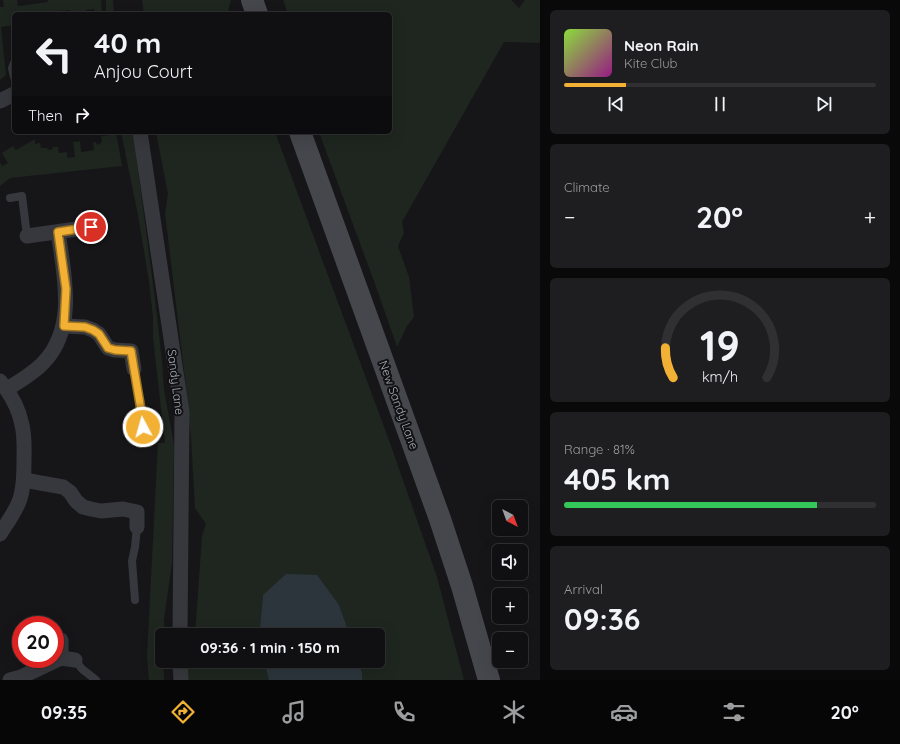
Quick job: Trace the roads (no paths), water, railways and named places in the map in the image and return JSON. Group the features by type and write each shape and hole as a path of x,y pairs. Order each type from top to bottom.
{"street":[{"path":"252,0 256,12"},
{"name":"Sandy Lane","path":"140,134 182,412 180,628"},
{"name":"New Sandy Lane","path":"301,134 440,519 464,593 489,680"},
{"path":"27,236 91,227"},
{"path":"0,534 20,499 24,480 24,444 22,424 16,408 4,385 30,374 45,362 60,338 64,326 66,289 58,232"},
{"path":"64,326 85,327 99,334 108,348 131,351 134,369"},
{"path":"24,480 63,487 70,492 76,501 83,507 101,511 123,509 137,512 137,527"},
{"path":"10,680 21,678 68,659 64,650"},
{"path":"180,668 181,680"}],"lane":[{"path":"10,198 22,196 27,236"},
{"path":"134,369 143,427"},
{"path":"136,600 132,561 137,527"},
{"path":"68,659 96,680"}]}
